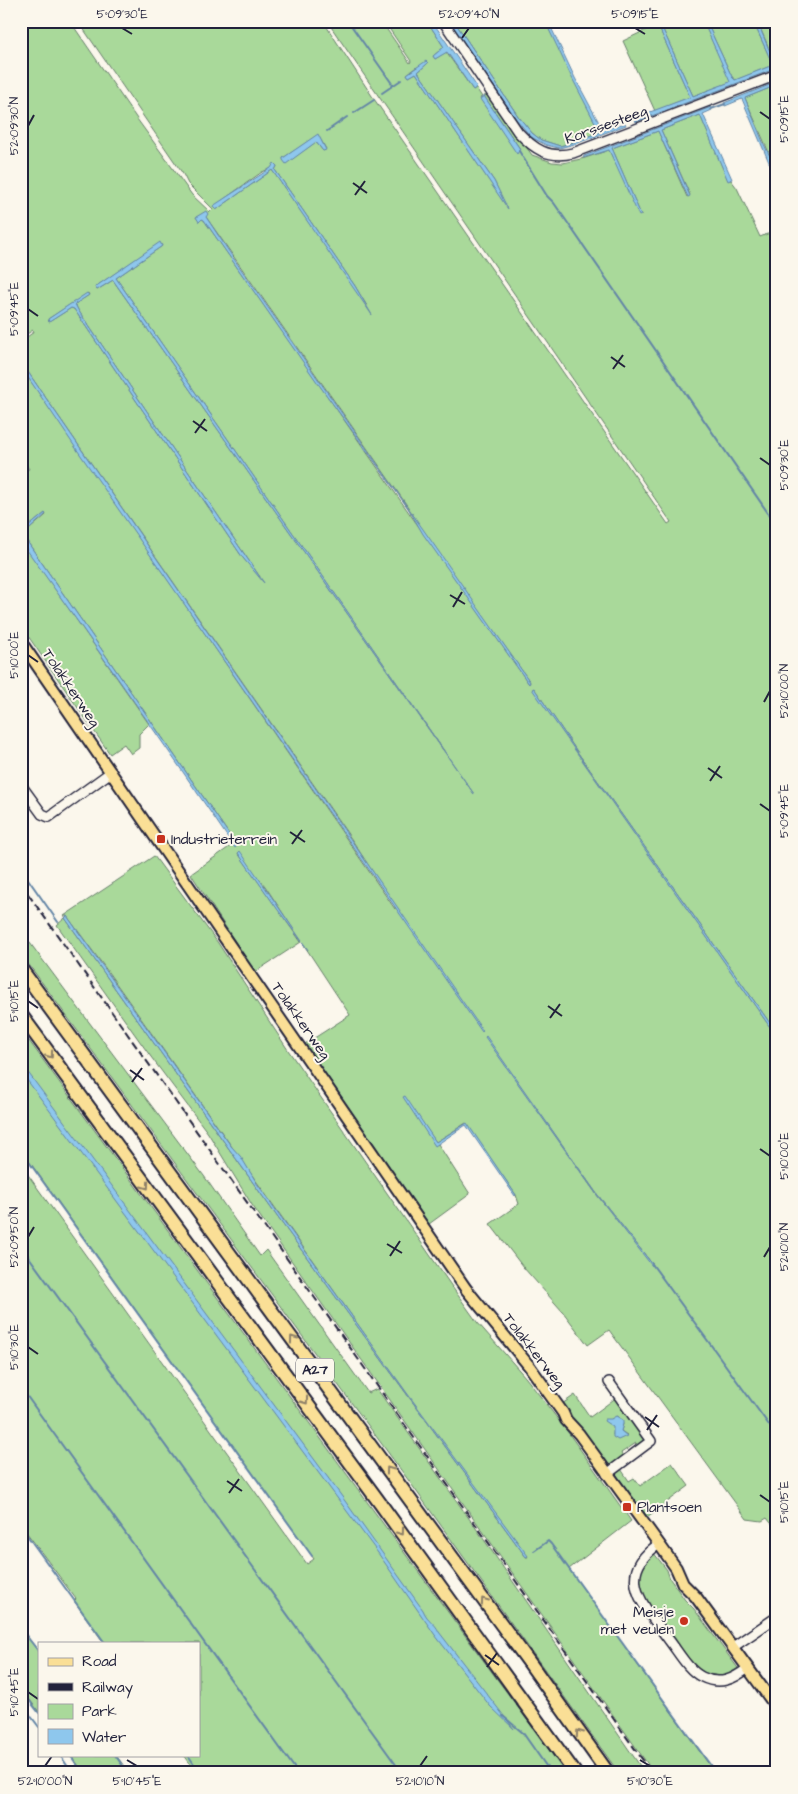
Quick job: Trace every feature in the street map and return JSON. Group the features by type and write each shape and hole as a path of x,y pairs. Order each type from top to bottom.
{"highway":[{"name":"A27","path":"21,968 465,1574 608,1773"},
{"name":"A27","path":"21,1015 383,1507 575,1773"}],"main road":[{"name":"Tolakkerweg","path":"21,642 466,1288 530,1368 563,1413 569,1417 607,1474 676,1568 683,1584 696,1597 777,1708"}],"street":[{"name":"Korssesteeg","path":"443,21 518,132 532,145 551,154 562,156 777,75"},
{"path":"21,785 42,814 49,817 111,772"},
{"path":"607,1474 651,1441 609,1382"},
{"path":"659,1544 640,1563 635,1584 638,1596 652,1616 691,1669 703,1678 728,1681 748,1668"},
{"path":"733,1647 777,1617"}],"green space":[{"path":"21,21 70,21 192,195 210,212 213,209 188,184 78,21 323,21 374,99 668,524 671,522 327,21 381,21 410,63 411,61 384,21 427,21 444,47 433,56 435,59 446,52 473,90 476,88 482,97 480,98 520,149 484,96 489,95 532,155 552,162 563,163 609,150 641,215 612,148 658,131 687,197 690,195 661,130 700,115 728,180 731,180 737,188 760,237 777,230 777,1033 533,689 777,1037 777,1527 767,1518 762,1521 747,1519 609,1330 588,1345 563,1312 523,1267 490,1224 519,1204 516,1195 466,1123 436,1142 404,1097 435,1145 438,1144 470,1194 429,1224 305,1044 350,1015 265,886 238,853 301,942 255,972 191,874 235,843 24,537 23,535 46,515 45,513 21,533 21,461 27,470 29,469 21,457 21,367 395,909 395,906 354,843 21,362 21,341 34,332 33,330 21,338","holes":["428,63 418,72 494,181 505,204 416,73 409,77 407,74 415,68","318,135 326,149 323,151 316,142 286,163 283,158","277,166 275,170 367,306 272,170 216,210 213,207 262,172","196,217 206,217 530,682 529,684 202,219 199,221","160,243 162,246 116,278 444,751 113,280 97,290 95,287","88,293 89,295 75,304 78,310 260,577 243,558 74,309 71,308 49,322 48,319","486,1037 597,1194 653,1265 597,1195"]},
{"path":"454,21 545,21 600,132 560,146 541,140 532,133 518,116"},
{"path":"642,21 656,21 690,97 655,111 623,41 646,30"},
{"path":"659,21 703,21 731,82 693,96"},
{"path":"706,21 753,21 773,65 736,80 732,77"},
{"path":"757,21 777,21 777,64 776,64"},
{"path":"777,85 777,171 745,98"},
{"path":"21,540 149,724 139,734 139,748 131,754 124,744 110,754 21,626"},
{"path":"154,856 218,943 288,1050 477,1322 526,1378 567,1431 631,1521 569,1569 715,1773 654,1773 252,1205 208,1133 57,925 65,918 281,1222 526,1557 528,1557 410,1398 103,965 67,916 64,916"},
{"path":"21,931 204,1176 260,1256 266,1250 368,1393 377,1389 478,1531 645,1773 619,1773 409,1481 21,954"},
{"path":"21,1030 566,1773 197,1773 185,1756 200,1756 200,1642 103,1642 74,1601 76,1599 21,1525 21,1165 307,1564 314,1559 21,1150"},
{"path":"575,1395 590,1417 617,1397 616,1400 641,1434 647,1439 639,1447 636,1443 621,1453 624,1457 608,1467 562,1404","holes":["617,1416 623,1424 621,1431 627,1435 613,1435 614,1428 611,1419"]},
{"path":"672,1463 689,1486 647,1517 615,1473 621,1469 629,1481 634,1478 640,1486"},
{"path":"653,1552 667,1570 670,1579 685,1600 694,1609 740,1671 729,1677 710,1677 694,1669 641,1595 638,1579 640,1570"},
{"path":"21,1628 38,1651 38,1711 21,1688"},
{"path":"72,1756 117,1756 129,1773 84,1773"}],"water":[{"path":"427,21 432,21 477,87 473,90 447,52 435,59 433,56 444,47"},
{"path":"449,21 454,21 518,116 532,133 541,140 560,146 600,132 545,21 548,21 575,78 603,130 625,123 626,125 559,148 546,145 531,137 516,119"},
{"path":"656,21 659,21 693,96 730,82 703,21 706,21 735,80 773,65 753,21 757,21 775,64 777,64 777,68 636,122 634,118 690,97"},
{"path":"426,61 428,63 418,72 494,181 508,209 416,73 409,77 407,74"},
{"path":"777,82 777,85 745,98 774,165 771,167 742,99 725,106 724,103"},
{"path":"484,96 520,149 517,154 480,99"},
{"path":"711,107 712,110 703,114 732,179 728,181 700,115 661,130 690,196 688,197 658,131 612,148 641,215 639,216 609,150 583,158 584,156"},
{"path":"318,134 326,150 323,151 316,142 286,164 283,158"},
{"path":"274,163 277,166 275,170 355,286 372,315 272,170 216,210 213,206 271,168"},
{"path":"206,211 208,214 206,217 234,259 530,682 529,684 423,534 408,508 204,220 202,219 199,222 196,217"},
{"path":"160,242 162,246 116,278 474,794 113,280 97,290 95,287"},
{"path":"87,293 89,295 75,304 78,310 264,583 243,558 74,309 71,308 49,322 48,319"},
{"path":"21,362 482,1032 73,444 21,367"},
{"path":"45,513 23,535 24,537 237,846 235,848 22,543 21,533"},
{"path":"534,688 580,756 777,1033 777,1037 532,689"},
{"path":"240,851 308,950 238,853"},
{"path":"67,916 231,1146 241,1157 258,1185 407,1393 528,1556 526,1557 281,1222 65,918"},
{"path":"486,1036 597,1194 652,1266 597,1195"},
{"path":"21,1063 340,1494 427,1617 436,1626 514,1729 490,1706 435,1635 378,1553 21,1072"},
{"path":"405,1096 436,1142 467,1123 516,1195 466,1125 435,1146 403,1097"},
{"path":"616,1416 623,1420 621,1431 627,1436 618,1440 613,1437 613,1427 604,1421"}],"waterway":[{"path":"348,21 393,85"},
{"path":"382,93 401,80"},
{"path":"354,113 374,100"},
{"path":"711,109 725,104"},
{"path":"327,131 347,117"},
{"path":"519,151 547,196 554,203 777,526"},
{"path":"21,869 58,922"},
{"path":"21,1151 312,1556"},
{"path":"21,1246 402,1773"},
{"path":"652,1264 777,1436"},
{"path":"21,1388 298,1773"},
{"path":"21,1527 104,1642"},
{"path":"534,1551 548,1541 551,1544 716,1773"},
{"path":"21,1629 38,1651"},
{"path":"21,1690 38,1712"},
{"path":"21,1703 38,1726"},
{"path":"503,1716 523,1733 551,1773"},
{"path":"61,1756 72,1773"},
{"path":"71,1756 83,1773"},
{"path":"116,1756 128,1773"},
{"path":"189,1756 200,1773"}],"railway":[{"path":"21,884 652,1773"}],"place":[{"name":"Industrieterrein","path":"161,839"},
{"name":"Plantsoen","path":"627,1507"},
{"name":"Meisje met veulen","path":"684,1621"}]}
